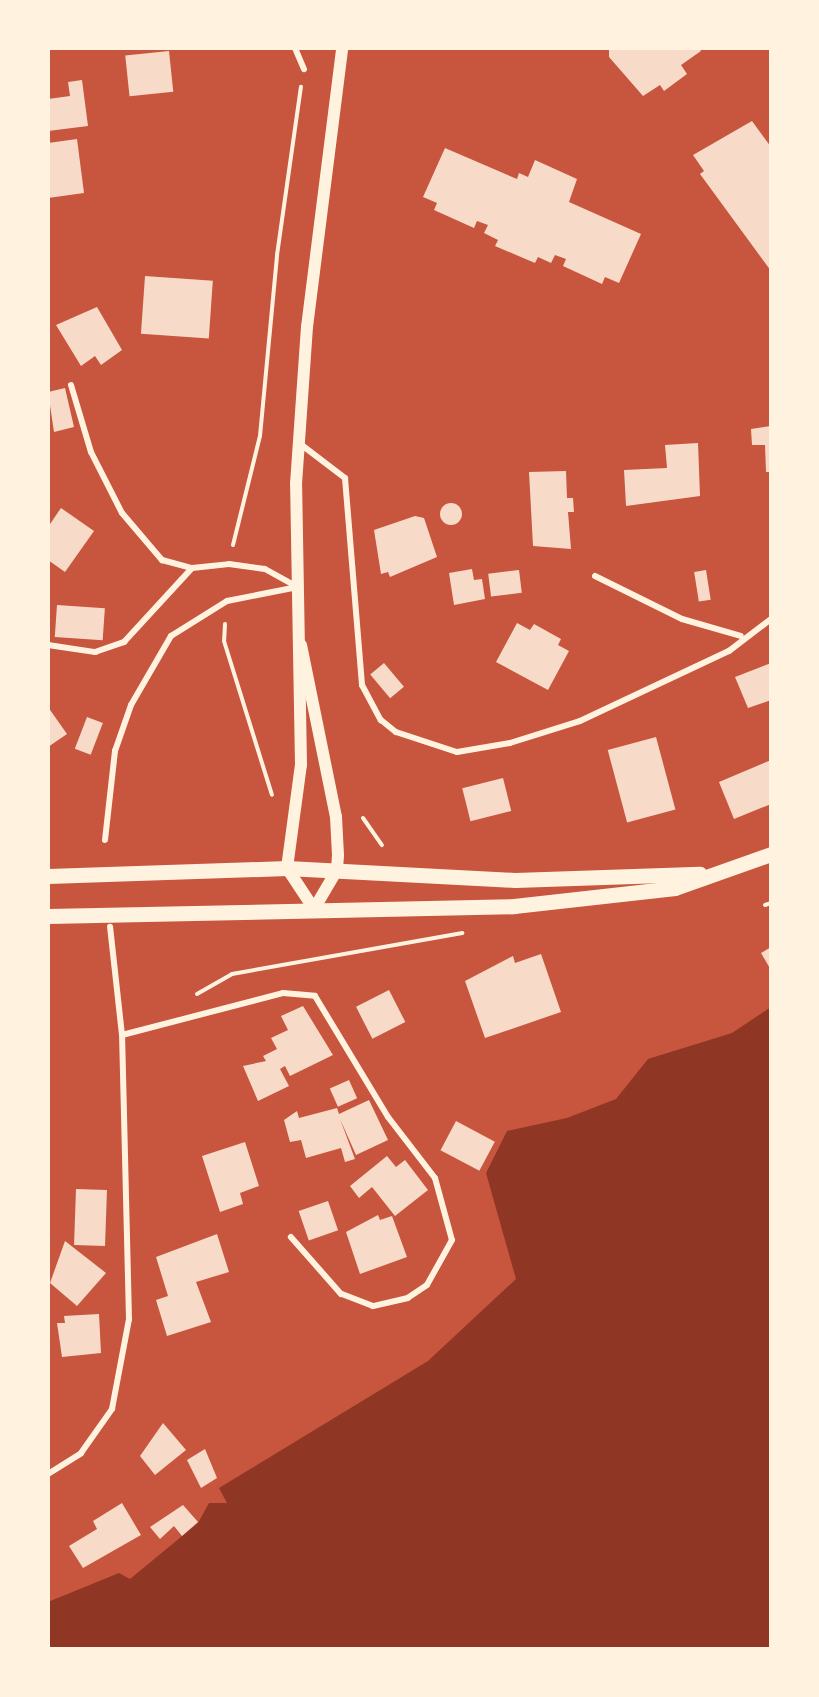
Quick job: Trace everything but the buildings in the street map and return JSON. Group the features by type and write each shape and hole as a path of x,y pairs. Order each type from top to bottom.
{"main road":[{"path":"314,909 287,868 301,765 298,442 342,48"},
{"path":"301,645 336,817 337,870 314,909"},
{"path":"48,916 514,906 675,888 771,854"},
{"path":"48,876 287,868 515,880 712,874"}],"street":[{"path":"295,48 304,69"},
{"path":"71,385 91,453 122,513 162,560 192,568 229,564 265,569 298,587"},
{"path":"298,442 345,478 362,685 381,720 396,732 457,752 510,743 580,721 729,651 741,636 771,619"},
{"path":"48,645 95,652 124,642 192,568"},
{"path":"595,576 682,619 741,636"},
{"path":"105,840 115,751 131,705 171,636 227,601 298,587"},
{"path":"48,1474 81,1453 112,1409 129,1319 122,1035 110,927"},
{"path":"122,1035 283,993 315,996 388,1117 435,1178 452,1240 428,1285 408,1298 373,1306 340,1294 291,1238"}],"path":[{"path":"231,554 261,436 277,255 304,69"},
{"path":"224,641 272,804"},
{"path":"363,818 382,845"},
{"path":"765,905 771,903"},
{"path":"192,996 232,974 444,939 474,929"}],"shaded area":[{"path":"771,1007 771,1649 48,1649 48,1602 119,1573 130,1579 198,1523 209,1503 227,1503 219,1488 428,1361 516,1279 486,1173 507,1131 567,1118 616,1099 648,1059 732,1033"}]}
